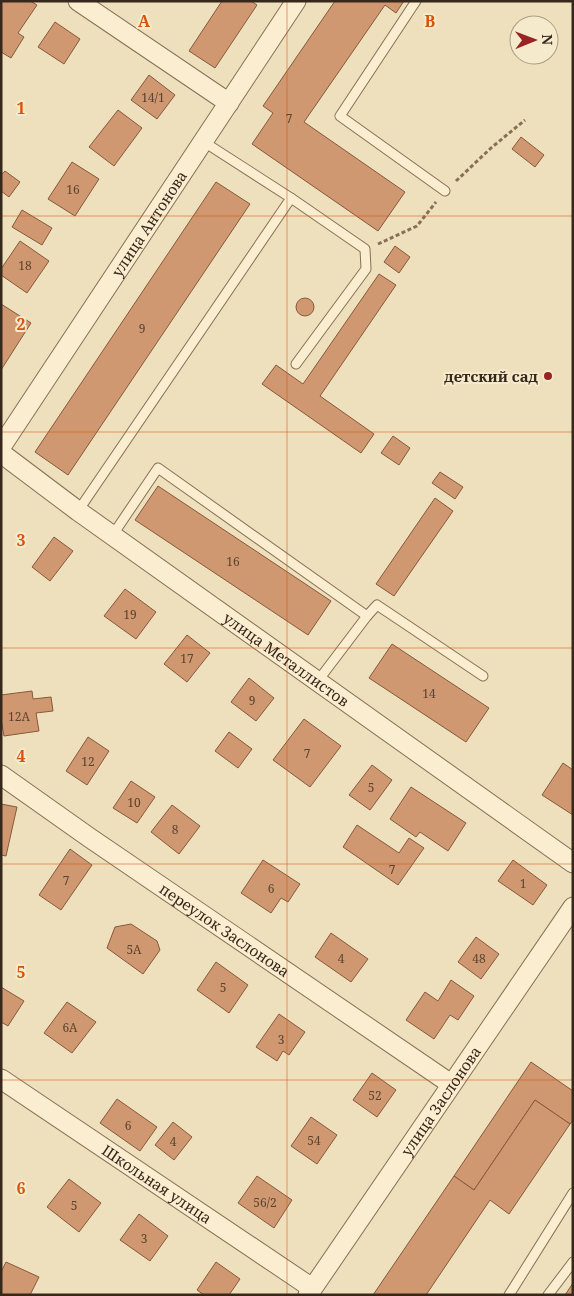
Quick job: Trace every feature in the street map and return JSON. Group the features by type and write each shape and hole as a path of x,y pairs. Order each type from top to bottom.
{"street":[{"path":"78,1 229,103"},
{"name":"улица Антонова","path":"1,447 296,1"},
{"name":"улица Металлистов","path":"1,453 112,536 573,863"},
{"name":"переулок Заслонова","path":"1,775 90,838 451,1084"},
{"name":"улица Заслонова","path":"310,1292 573,907"},
{"name":"Школьная улица","path":"1,1079 310,1292"}],"lane":[{"path":"416,1 340,116 445,191"},
{"path":"204,142 366,249 366,269 296,364"},
{"path":"78,511 291,198"},
{"path":"112,536 158,468 367,616"},
{"path":"317,682 377,605 483,676"},
{"path":"509,1295 573,1193"},
{"path":"548,1295 573,1262"}],"building":[{"path":"1,1 30,1 37,5 18,33 24,37 11,58 1,52"},
{"path":"222,1 251,1 257,5 215,68 189,51"},
{"path":"335,1 404,1 396,13 385,5 304,122 405,192 378,231 252,144 273,113 263,106"},
{"path":"55,22 80,39 64,64 38,47"},
{"path":"149,75 175,95 157,119 131,100"},
{"path":"118,110 142,128 114,166 89,147"},
{"path":"521,137 544,155 535,167 512,149"},
{"path":"72,162 99,179 75,216 48,199"},
{"path":"5,171 20,182 9,197 1,191 1,175"},
{"path":"216,182 250,204 68,475 35,452"},
{"path":"22,210 52,228 42,245 12,227"},
{"path":"20,241 49,261 27,293 1,275 1,269"},
{"path":"395,246 410,257 399,273 384,262"},
{"path":"379,274 396,285 320,396 374,434 361,453 262,384 276,365 303,384"},
{"path":"305,298 311,301 314,307 311,313 305,316 299,313 296,307 299,301"},
{"path":"1,304 31,323 1,370"},
{"path":"393,436 410,448 399,465 381,453"},
{"path":"440,472 463,487 455,499 432,483"},
{"path":"158,486 331,601 308,635 135,520"},
{"path":"435,498 453,511 394,596 376,584"},
{"path":"54,537 73,551 50,581 32,567"},
{"path":"125,589 156,612 136,639 104,616"},
{"path":"187,635 210,653 187,682 164,664"},
{"path":"392,644 489,708 466,742 369,678"},
{"path":"249,678 274,698 256,721 231,702"},
{"path":"32,691 33,699 51,697 53,711 36,713 39,731 4,736 1,719 1,695"},
{"path":"304,719 341,746 310,787 273,760"},
{"path":"229,732 252,749 238,768 215,751"},
{"path":"88,737 109,751 87,785 66,771"},
{"path":"563,763 573,770 573,815 542,795"},
{"path":"372,765 392,780 370,810 349,795"},
{"path":"131,781 155,797 137,823 113,808"},
{"path":"411,787 466,823 448,851 420,832 416,837 390,819"},
{"path":"1,804 17,807 6,856 1,855"},
{"path":"172,805 200,826 179,854 151,832"},
{"path":"357,825 399,853 409,838 424,848 398,885 343,847"},
{"path":"70,849 92,865 61,910 39,895"},
{"path":"263,860 300,884 288,902 281,898 271,913 241,893"},
{"path":"513,860 547,885 533,905 498,881"},
{"path":"131,924 157,941 160,950 143,974 107,948 115,927"},
{"path":"331,933 368,959 351,982 315,957"},
{"path":"476,937 499,954 481,979 458,962"},
{"path":"216,962 248,985 229,1013 197,990"},
{"path":"451,980 474,996 458,1020 450,1015 434,1039 406,1020 425,992 438,1001"},
{"path":"1,987 24,1001 8,1026 1,1022"},
{"path":"67,1002 96,1022 72,1053 44,1033"},
{"path":"279,1014 305,1032 289,1055 283,1051 277,1061 256,1047"},
{"path":"531,1062 573,1091 573,1120 570,1124 535,1100 474,1190 454,1176"},
{"path":"372,1073 396,1090 377,1117 353,1100"},
{"path":"117,1099 157,1127 140,1151 100,1123"},
{"path":"535,1100 570,1124 509,1214 490,1200 426,1295 373,1295 454,1176 474,1190"},
{"path":"311,1117 337,1135 317,1164 291,1146"},
{"path":"173,1122 192,1137 174,1160 155,1145"},
{"path":"257,1176 292,1200 274,1228 238,1203"},
{"path":"69,1179 101,1203 79,1232 47,1207"},
{"path":"139,1214 168,1236 150,1261 120,1240"},
{"path":"6,1262 39,1277 30,1295 1,1295 1,1272"},
{"path":"216,1262 240,1279 229,1295 204,1295 197,1290"},
{"path":"573,1283 573,1295 565,1295"}],"place":[{"name":"детский сад","path":"548,376"}]}
